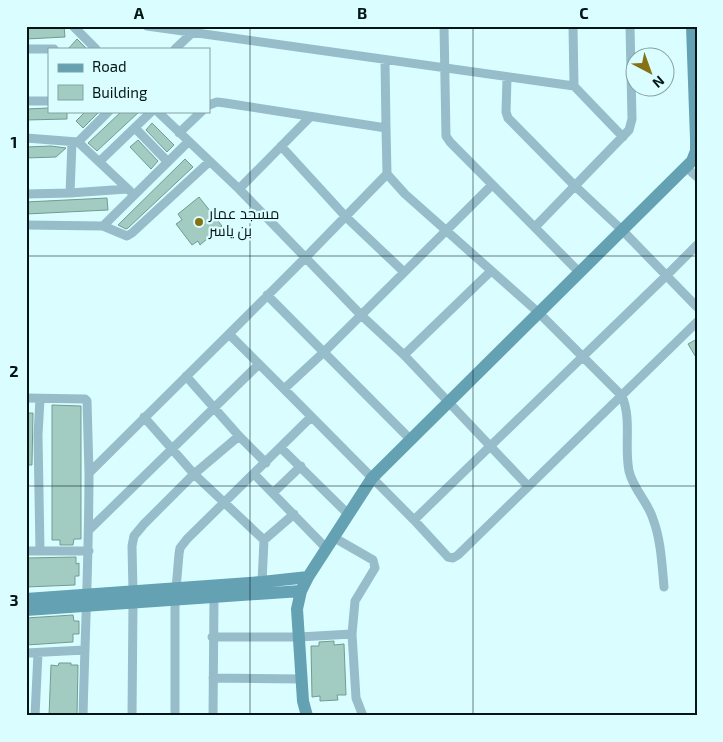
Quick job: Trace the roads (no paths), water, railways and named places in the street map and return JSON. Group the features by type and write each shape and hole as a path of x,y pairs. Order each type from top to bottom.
{"main road":[{"path":"307,716 303,701 297,609 301,591 308,578 372,478 692,161 696,151 692,26"},
{"path":"26,610 86,601 176,595 262,582 308,578"},
{"path":"176,595 214,598 301,591"},
{"path":"26,598 86,601"}],"street":[{"path":"73,26 95,48"},
{"path":"147,26 198,30 385,60 574,86 623,137"},
{"path":"444,26 446,136 580,273"},
{"path":"573,26 574,86"},
{"path":"534,227 629,130 632,119 630,26"},
{"path":"176,48 198,30"},
{"path":"26,49 48,49"},
{"path":"385,60 388,174 405,194 539,314 622,396 626,406 628,424 629,471 635,486 654,519 662,560 664,587"},
{"path":"507,78 506,112 508,118 697,306"},
{"path":"26,101 48,101"},
{"path":"210,105 225,102 386,128"},
{"path":"70,193 75,142 108,112"},
{"path":"99,162 151,112"},
{"path":"158,112 239,189 361,315 448,401 528,486"},
{"path":"179,133 201,112"},
{"path":"239,189 310,117"},
{"path":"135,128 168,162"},
{"path":"26,138 75,142 131,192"},
{"path":"103,226 131,192 168,162 188,142"},
{"path":"281,146 346,217 404,272"},
{"path":"26,225 103,226 127,236 209,162"},
{"path":"687,168 697,177"},
{"path":"89,473 388,174"},
{"path":"284,389 324,352 492,185"},
{"path":"26,194 131,192"},
{"path":"414,520 697,244"},
{"path":"404,356 491,271"},
{"path":"267,296 411,440"},
{"path":"229,334 414,520 448,557 453,558 697,322"},
{"path":"89,530 258,364"},
{"path":"186,376 239,436 266,463"},
{"path":"26,398 85,399 88,404 89,551 83,716"},
{"path":"40,399 38,435 40,551"},
{"path":"144,417 194,474 264,540"},
{"path":"175,716 176,595 180,548 311,417"},
{"path":"132,716 132,546 134,536 194,474 239,436"},
{"path":"282,448 348,514"},
{"path":"273,493 302,466"},
{"path":"254,474 294,514 330,543 373,560 375,563 375,568 355,601 352,634 356,698 363,716"},
{"path":"262,582 264,540 294,514"},
{"path":"26,551 89,551"},
{"path":"213,716 212,637 214,598"},
{"path":"212,637 299,637 352,634"},
{"path":"26,654 85,650"},
{"path":"35,716 38,653"},
{"path":"213,678 302,679"}],"place":[{"name":"مسجد عمار بن ياسر","path":"199,222"}]}
